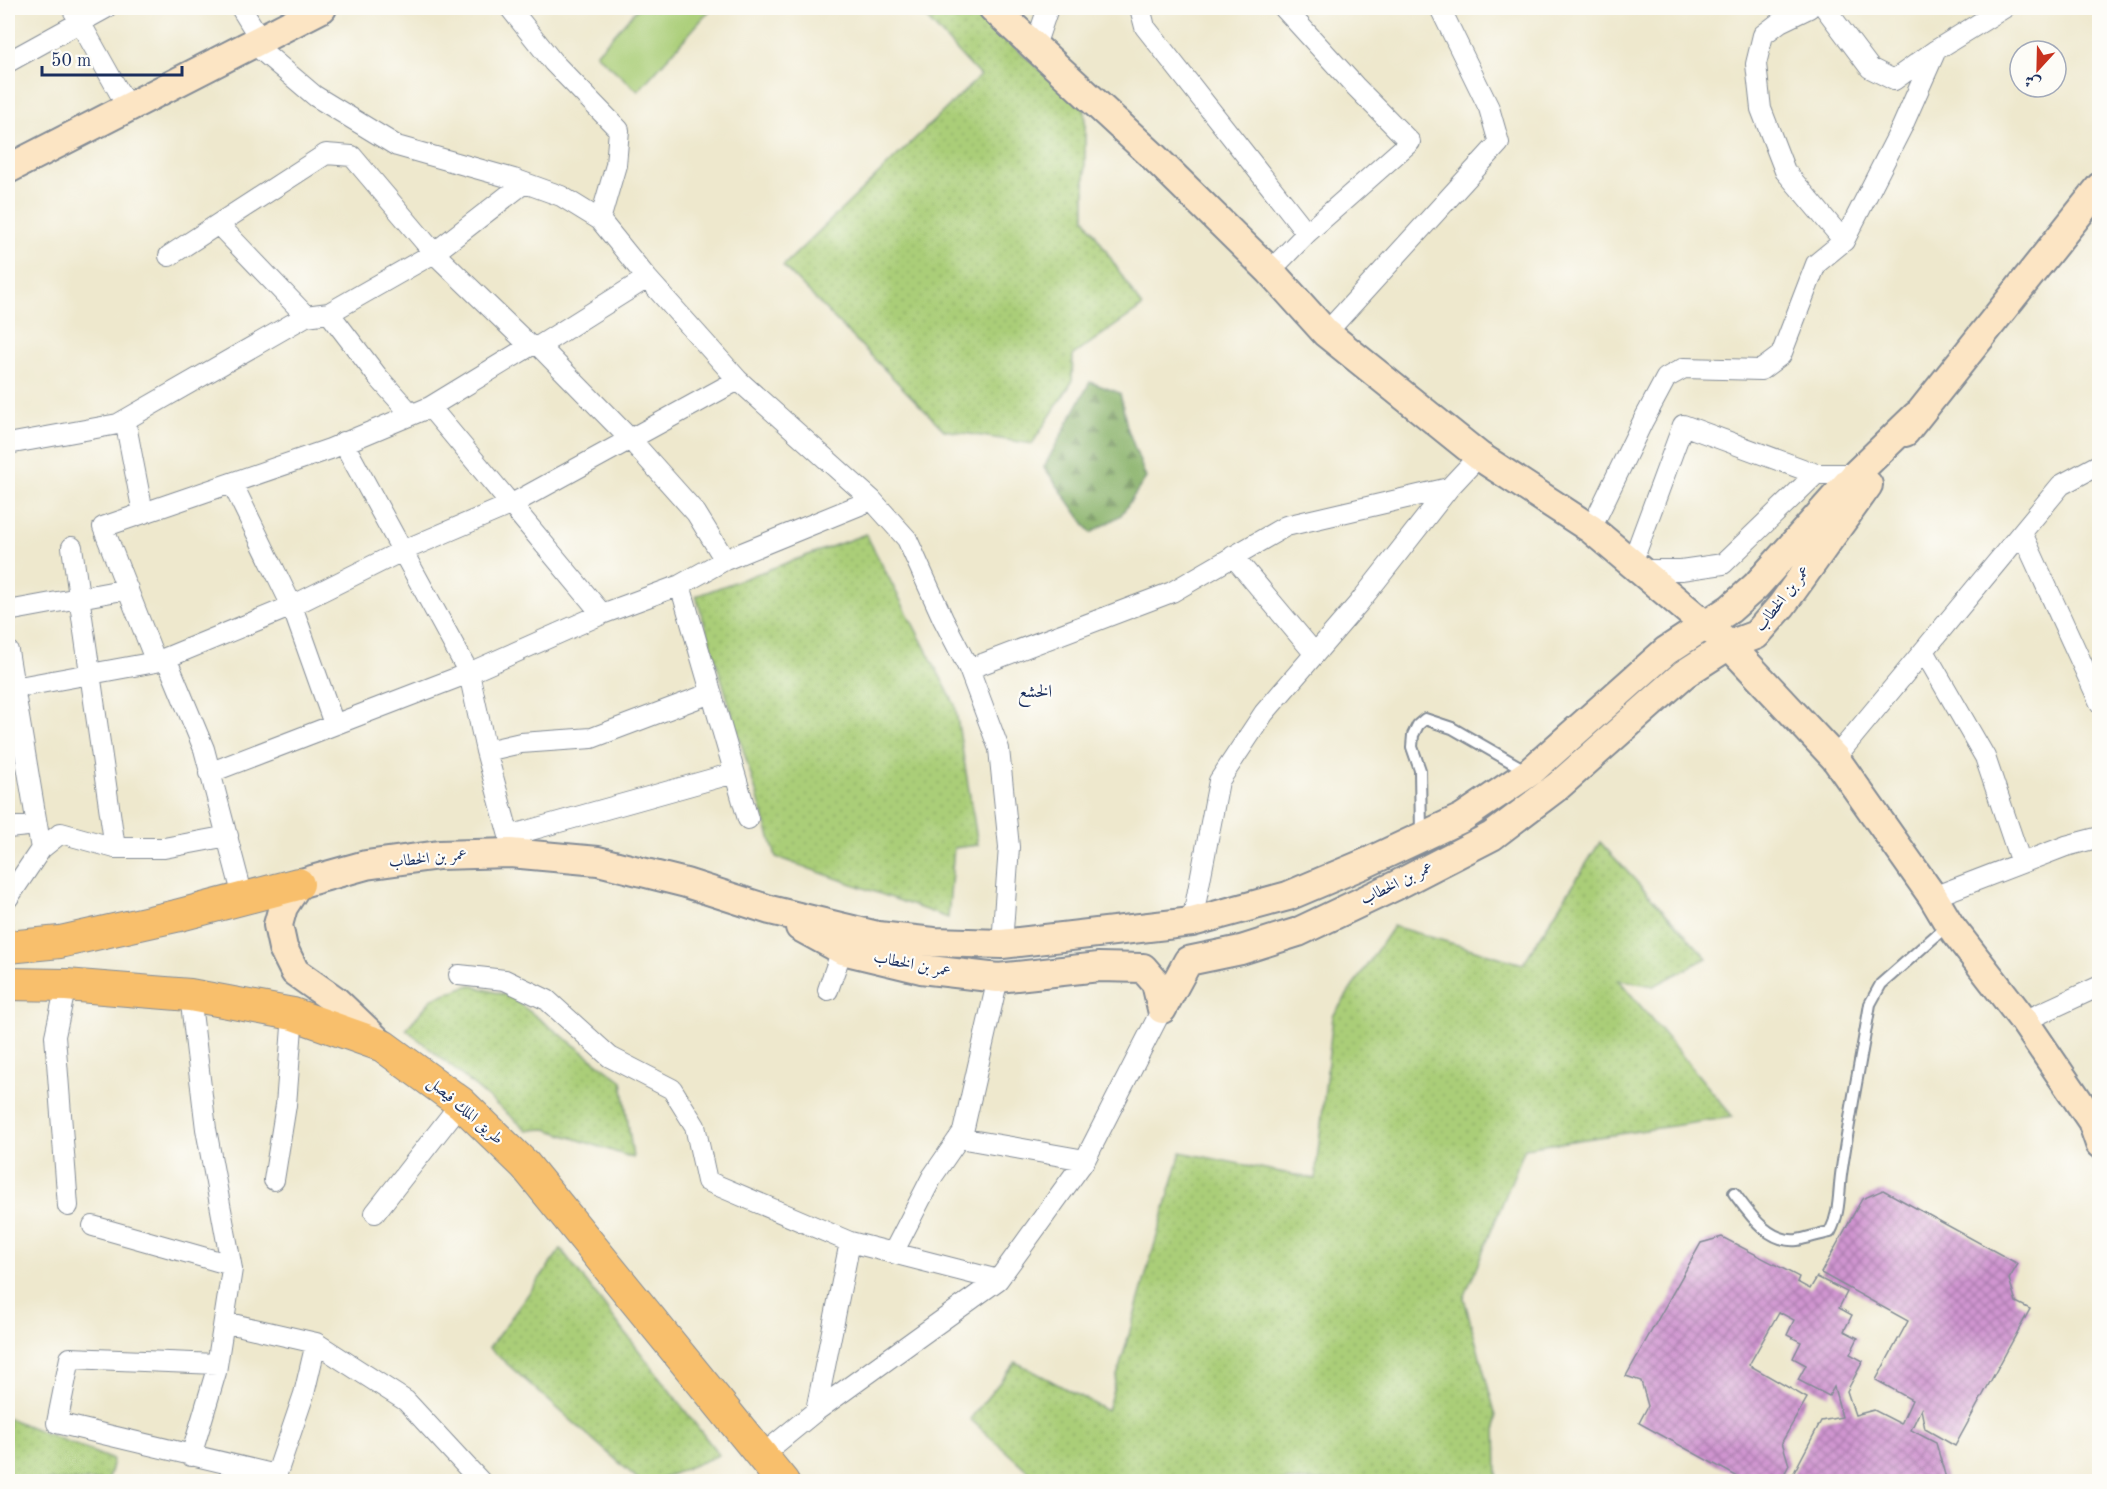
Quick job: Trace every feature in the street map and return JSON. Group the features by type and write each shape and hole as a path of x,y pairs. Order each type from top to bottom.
{"main road":[{"path":"8,947 60,942 176,916 298,884"},
{"name":"طريق الملك فيصل","path":"8,984 66,985 190,995 293,1014 383,1046 461,1103 525,1165 783,1482"}],"street":[{"path":"8,62 76,15 106,8"},
{"path":"241,8 257,41 315,96 397,146 561,196 600,220 647,278 738,380 872,500 907,539 943,619 969,669 999,749 1009,847 1002,944"},
{"path":"8,170 322,8"},
{"path":"510,8 554,62 619,130 616,165 600,220"},
{"path":"993,8 1153,156 1270,271 1326,333 1479,456 1591,529 1706,623 1729,645 1835,758 1933,897 1949,924 2024,1021 2092,1122 2100,1144"},
{"path":"1035,46 1048,8"},
{"path":"1136,8 1145,27 1307,233"},
{"path":"1270,271 1307,233 1410,142 1284,8"},
{"path":"1326,333 1499,143 1489,108 1440,8"},
{"path":"1809,8 1762,34 1756,64 1761,110 1785,171 1844,241"},
{"path":"1825,8 1870,68 1894,81 1936,50 2004,8"},
{"path":"76,15 128,108"},
{"path":"1591,529 1666,378 1684,368 1761,370 1781,355 1816,264 1844,241 1902,127 1936,50"},
{"path":"169,256 326,154 352,156 434,253 535,346 630,439 696,513 725,560"},
{"path":"8,444 118,424 306,316 329,313 434,253 524,183"},
{"name":"عمر بن الخطاب","path":"1162,1009 1188,961 1240,950 1298,932 1492,837 1558,786 1684,674 1729,645 1756,635 1782,605 1916,416 2100,187"},
{"path":"218,224 306,316"},
{"path":"243,897 204,749 128,589 103,527 330,449 420,411 535,346 647,278"},
{"path":"329,313 378,377 420,411 512,504 602,614"},
{"path":"11,688 161,660 292,606 402,551 512,504 738,380"},
{"name":"عمر بن الخطاب","path":"298,884 366,866 510,844 598,861 686,883 770,910 879,936 934,942 1002,944 1192,922 1288,896 1462,818 1530,772 1666,651 1730,609 1756,586 1856,474 1916,416"},
{"path":"125,420 143,513"},
{"path":"1636,566 1683,425 1816,474 1856,474"},
{"path":"343,442 469,673 510,844 734,773"},
{"path":"1192,922 1219,781 1264,713 1358,604 1449,488 1479,456"},
{"path":"1835,758 2061,485 2100,464"},
{"path":"1636,566 1681,570 1723,564 1816,474"},
{"path":"231,483 292,606 334,724"},
{"path":"969,669 1172,592 1286,526 1449,488"},
{"path":"209,773 469,673 602,614 680,585 725,560 872,500"},
{"path":"2022,533 2100,703"},
{"path":"72,547 115,848"},
{"path":"1233,556 1315,654"},
{"path":"680,585 748,819"},
{"path":"8,612 128,589"},
{"path":"8,651 11,688 42,849"},
{"path":"1924,651 1985,757 2021,863"},
{"path":"486,751 521,743 592,738 711,693"},
{"path":"8,828 38,825"},
{"path":"8,898 42,849 61,833 115,848 164,848 228,836"},
{"path":"1933,897 2066,846 2100,837"},
{"path":"298,884 283,907 278,925 283,948 295,972 336,1001 383,1046"},
{"name":"عمر بن الخطاب","path":"770,910 842,950 921,969 998,978 1099,967 1143,968 1156,982 1162,1009"},
{"path":"828,990 842,950"},
{"path":"459,975 505,980 547,1000 610,1057 672,1089 695,1126 707,1181 850,1242 998,1280"},
{"path":"893,1253 932,1177 963,1131 998,978"},
{"path":"66,985 55,1036 68,1206"},
{"path":"2024,1021 2100,986"},
{"path":"190,995 206,1129 231,1265 217,1364 191,1455"},
{"path":"762,1455 816,1411 998,1280 1085,1160 1162,1009"},
{"path":"274,1180 286,1105 293,1014"},
{"path":"375,1213 461,1103"},
{"path":"959,1138 1085,1160"},
{"path":"93,1226 231,1265"},
{"path":"816,1411 850,1242"},
{"path":"224,1322 316,1343 406,1401 481,1482"},
{"path":"217,1364 70,1358 57,1423 275,1478 304,1394 316,1343"}],"lane":[{"path":"1421,837 1420,770 1412,747 1413,735 1418,725 1425,719 1452,728 1530,772"},
{"path":"1734,1194 1756,1223 1776,1236 1795,1240 1830,1232 1839,1207 1841,1171 1870,1004 1881,984 1949,924"}],"green space":[{"path":"638,8 712,8 638,91 596,54"},
{"path":"917,8 970,8 1085,109 1085,218 1142,307 1073,355 1072,382 1032,444 944,430 783,266 980,76"},
{"path":"1090,382 1120,393 1127,427 1146,478 1121,515 1091,533 1044,467"},
{"path":"866,534 955,705 978,845 954,848 948,918 776,857 696,596"},
{"path":"1600,842 1707,958 1654,986 1619,980 1733,1117 1525,1148 1464,1298 1496,1416 1497,1481 1039,1481 970,1419 1016,1362 1107,1411 1181,1152 1315,1179 1333,1016 1393,926 1523,964"},
{"path":"470,985 509,996 622,1081 633,1158 546,1129 527,1130 406,1029 433,998"},
{"path":"561,1249 719,1455 656,1481 640,1481 489,1348"},
{"path":"8,1418 113,1460 108,1481 8,1481"}],"building":[{"path":"1883,1190 2018,1264 2009,1279 2016,1302 2030,1309 1955,1446 1925,1429 1921,1409 1911,1430 1936,1443 1947,1482 1789,1482 1821,1421 1842,1417 1834,1387 1829,1396 1798,1380 1806,1365 1793,1358 1801,1342 1787,1335 1794,1320 1779,1312 1749,1365 1807,1398 1782,1442 1789,1465 1780,1482 1747,1482 1639,1423 1648,1406 1641,1381 1626,1376 1701,1243 1722,1237 1799,1277 1797,1282 1810,1289 1817,1277 1847,1292 1839,1308 1852,1315 1844,1331 1858,1338 1850,1354 1863,1361 1847,1391 1855,1415 1874,1410 1901,1424 1912,1400 1876,1380 1908,1321 1821,1273 1862,1199"}],"district":[{"name":"الخشع","path":"1035,692"}]}
